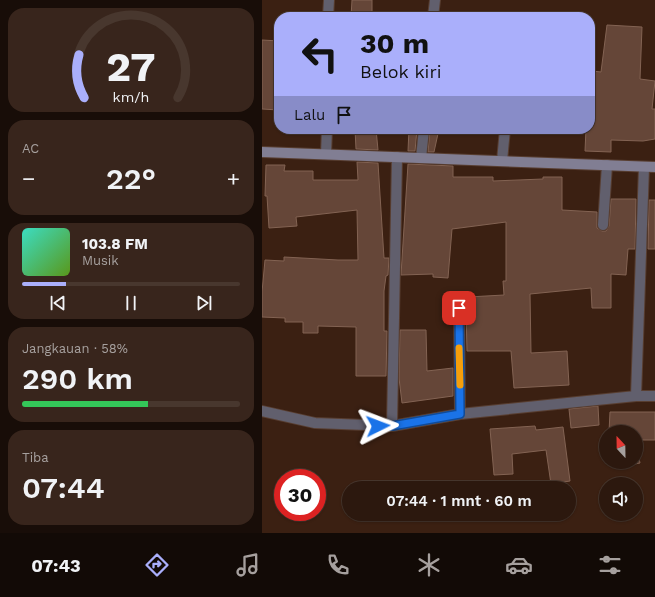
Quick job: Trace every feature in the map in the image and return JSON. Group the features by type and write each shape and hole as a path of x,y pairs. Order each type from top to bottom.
{"street":[{"path":"328,12 329,0"},
{"path":"434,12 435,0"},
{"path":"326,154 327,134"},
{"path":"421,158 423,134"},
{"path":"502,161 505,134"},
{"path":"262,152 655,167"},
{"path":"392,426 397,157"},
{"path":"603,225 607,165"},
{"path":"636,396 644,167"},
{"path":"459,308 460,414"},
{"path":"262,411 315,424 392,426 460,414 636,396 655,396"}],"building":[{"path":"352,0 372,0 372,12 351,12"},
{"path":"607,25 642,27 640,79 655,81 652,109 655,109 655,139 643,141 611,140 611,152 585,151 586,134 595,134 595,71 601,72"},
{"path":"262,40 274,41 274,110 262,109"},
{"path":"355,134 376,134 378,150 356,149"},
{"path":"409,134 417,134 415,151 408,151"},
{"path":"430,134 438,134 434,152 428,152"},
{"path":"357,162 378,163 384,258 389,258 388,275 386,276 384,291 384,331 387,331 386,376 356,376 356,327 318,326 318,333 303,333 303,322 285,322 285,318 262,317 262,292 265,260 284,261 284,257 358,260 357,210 296,217 297,226 269,228 267,196 265,196 266,165 285,165 284,171 313,171 313,180 358,180"},
{"path":"408,164 453,166 453,177 493,177 493,181 562,177 562,210 597,212 597,228 602,231 606,231 609,226 611,199 636,199 635,249 628,249 626,275 611,274 611,308 592,308 591,288 530,294 531,353 567,351 569,385 514,388 511,351 467,351 466,310 469,310 468,297 504,295 503,281 506,281 506,222 452,229 448,278 433,277 433,274 401,275"},
{"path":"649,200 655,200 655,249 648,249"},
{"path":"400,330 426,330 427,371 453,368 453,396 402,403 399,378"},
{"path":"598,406 599,425 571,428 569,409"},
{"path":"610,412 655,412 655,440 643,440 643,425 609,425"},
{"path":"535,426 536,430 563,427 570,481 551,481 546,450 512,454 513,474 494,475 490,429"}],"slow traffic":[{"path":"459,348 460,385"}],"route":[{"path":"378,426 392,426 460,414 459,308"}]}
